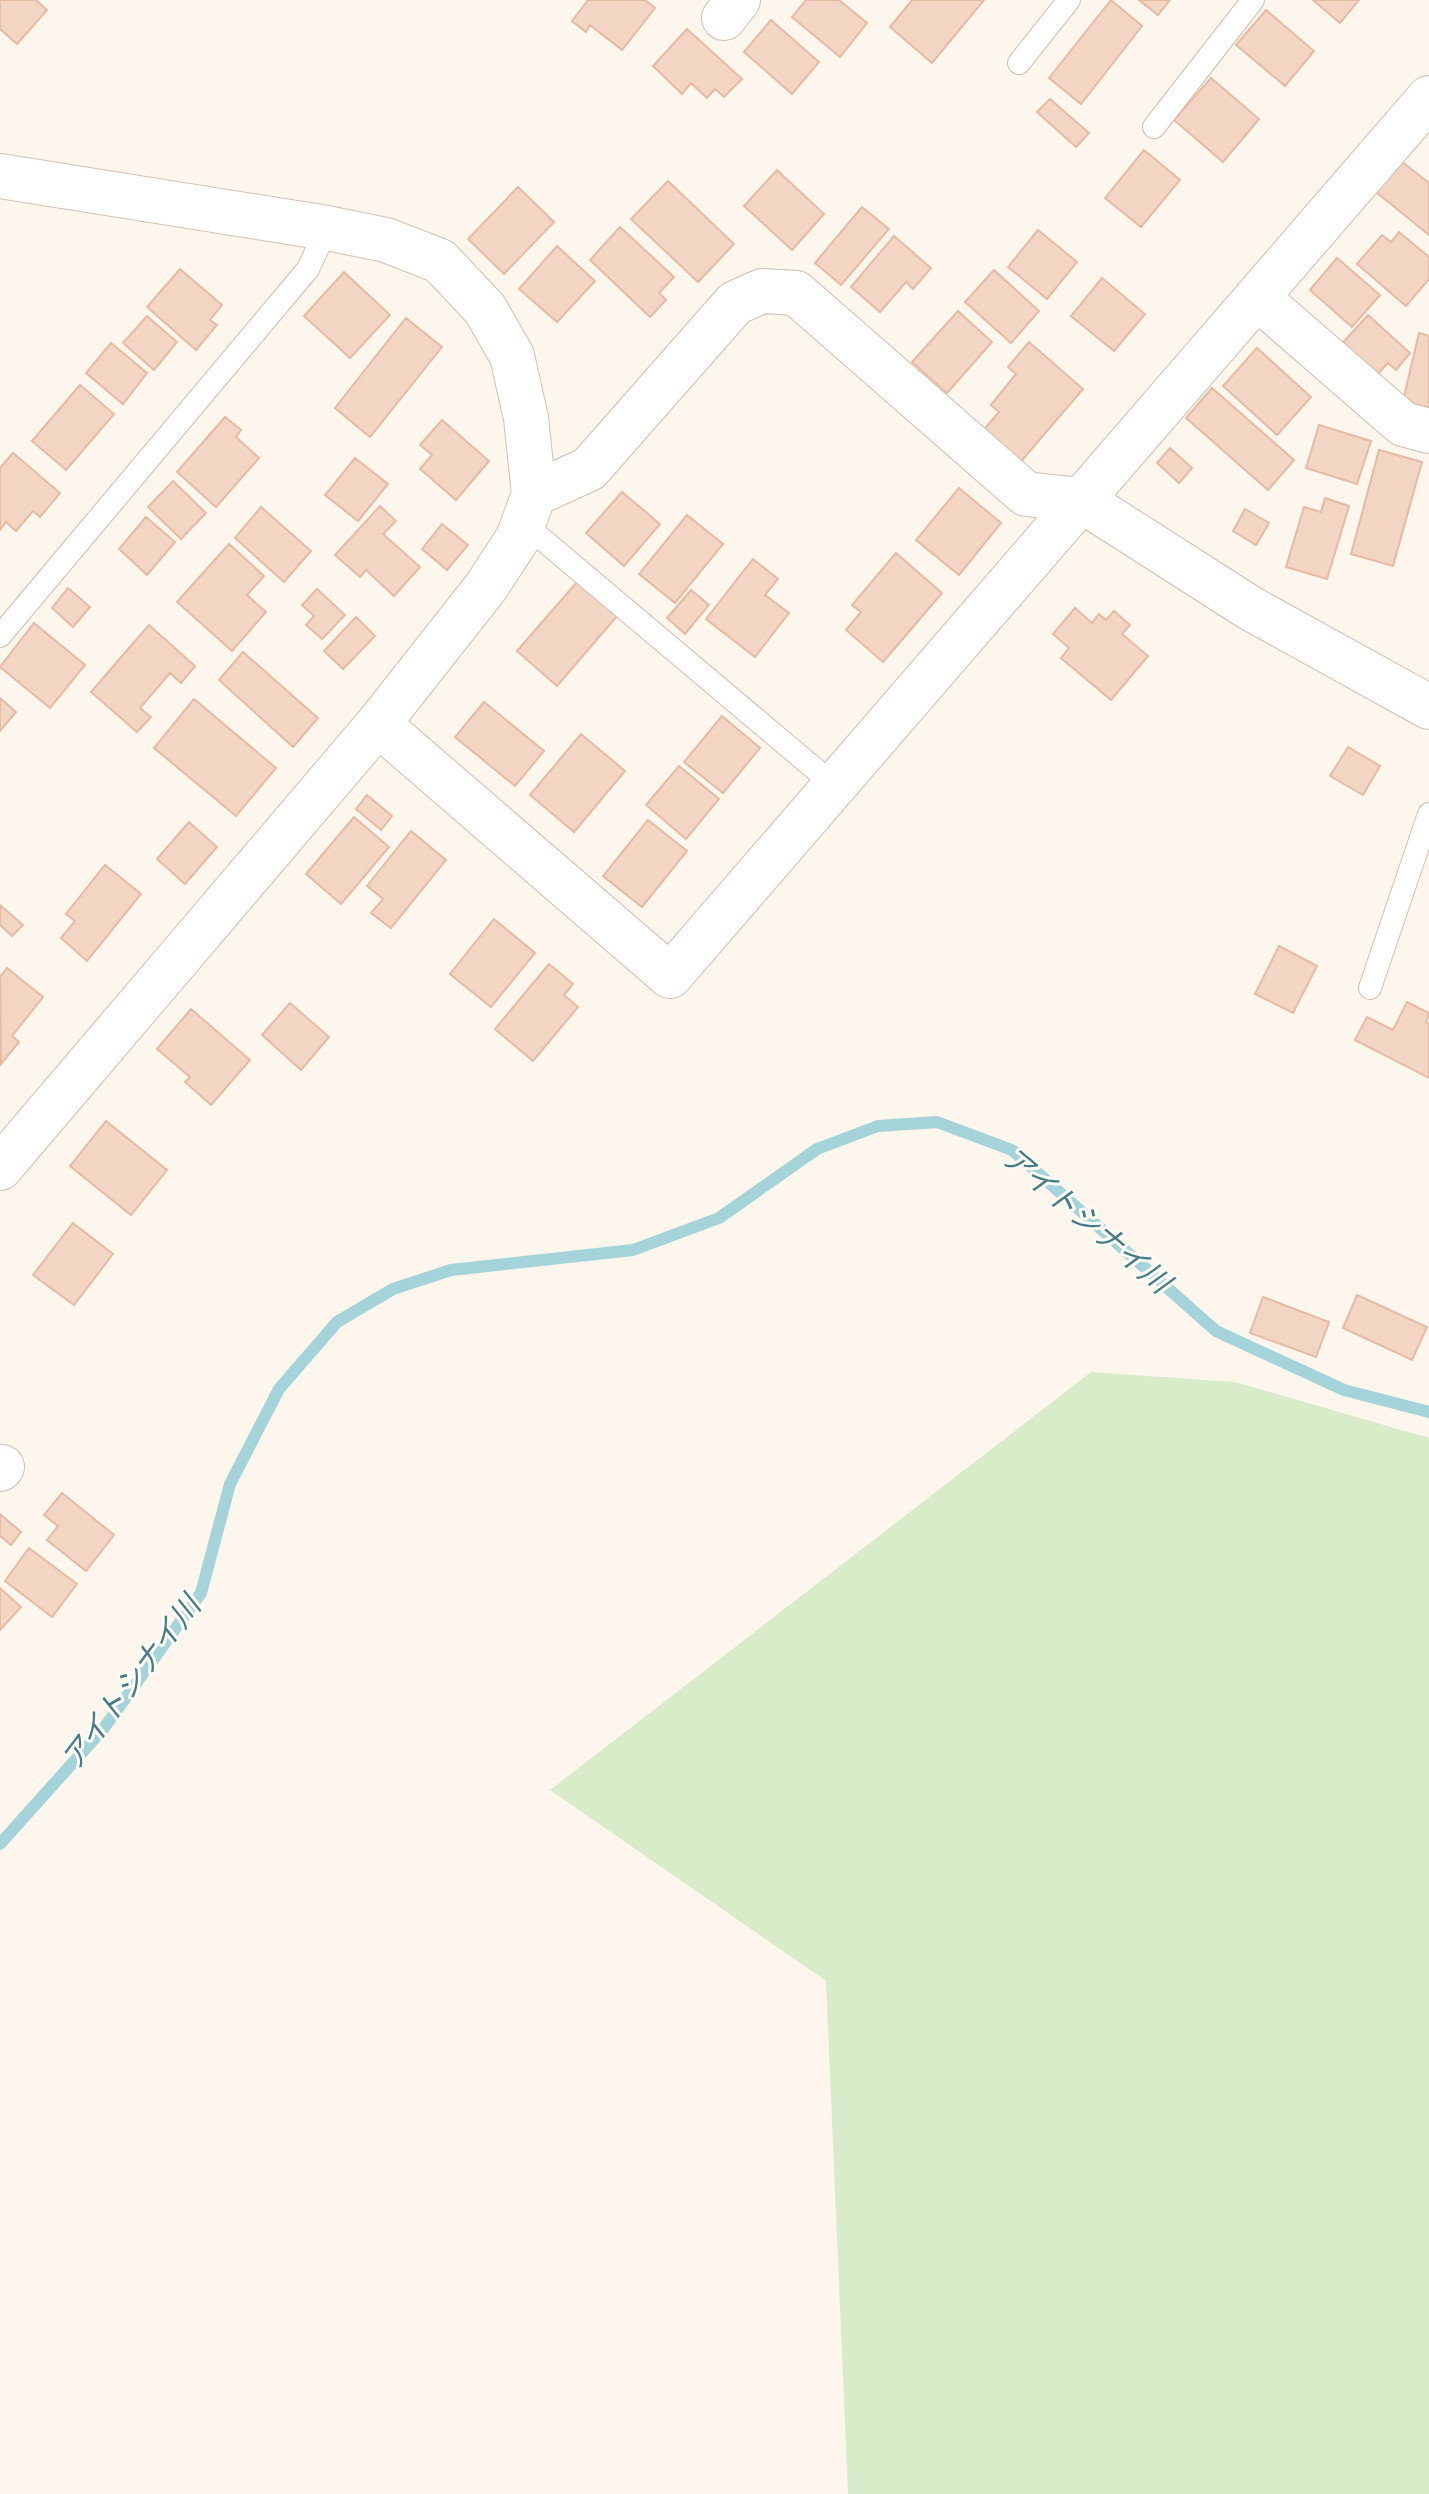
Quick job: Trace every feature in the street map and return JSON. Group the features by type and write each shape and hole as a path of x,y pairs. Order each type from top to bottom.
{"street":[{"path":"378,724 670,976 1428,102"},
{"path":"0,176 327,228 386,240 440,261 485,309 512,356 526,418 529,508 518,538 486,587 378,724 0,1168"},
{"path":"529,508 589,469 735,303 762,291 796,293 1026,494 1081,500 1250,608 1429,707"},
{"path":"1258,298 1403,424 1429,431"}],"lane":[{"path":"1019,63 1069,0"},
{"path":"1154,127 1253,0"},
{"path":"0,636 308,269 327,228"},
{"path":"529,508 834,785"},
{"path":"1370,988 1429,814"}],"green space":[{"path":"1091,1372 1235,1382 1429,1438 1429,2494 848,2494 826,1981 550,1790"}],"building":[{"path":"0,0 36,0 47,10 17,44 0,29"},
{"path":"588,0 645,0 655,8 622,50 590,25 586,32 572,21"},
{"path":"806,0 839,0 867,23 840,57 792,17"},
{"path":"912,0 984,0 932,63 890,27"},
{"path":"1111,0 1142,26 1081,104 1049,78"},
{"path":"1139,0 1170,0 1158,15"},
{"path":"1313,0 1359,0 1340,23"},
{"path":"1266,10 1314,51 1285,86 1236,45"},
{"path":"771,20 819,62 792,94 744,52"},
{"path":"687,29 742,79 724,97 715,89 707,98 691,83 682,94 653,66"},
{"path":"1211,78 1259,119 1223,162 1174,120"},
{"path":"1050,99 1089,133 1076,147 1037,112"},
{"path":"1144,150 1180,180 1141,227 1105,198"},
{"path":"1401,161 1429,183 1429,235 1376,192"},
{"path":"777,170 824,214 792,250 744,206"},
{"path":"668,181 734,244 698,282 631,219"},
{"path":"518,187 554,222 504,274 468,239"},
{"path":"862,207 889,229 841,285 815,263"},
{"path":"620,227 674,277 659,293 666,300 650,317 590,260"},
{"path":"1038,230 1077,262 1047,299 1008,267"},
{"path":"1399,232 1429,257 1429,279 1406,306 1357,264 1382,235 1391,242"},
{"path":"894,236 931,268 913,289 906,282 880,312 851,287"},
{"path":"557,246 595,281 557,322 519,289"},
{"path":"1337,258 1380,295 1352,327 1310,290"},
{"path":"180,269 222,305 210,320 217,325 196,350 147,307"},
{"path":"994,270 1039,311 1011,343 965,302"},
{"path":"344,272 390,315 350,358 304,316"},
{"path":"1102,278 1145,314 1114,351 1071,316"},
{"path":"958,311 992,342 947,393 912,362"},
{"path":"1368,315 1410,353 1396,370 1388,363 1374,378 1339,347"},
{"path":"147,316 177,342 154,370 123,343"},
{"path":"406,318 442,347 370,437 335,408"},
{"path":"1419,333 1429,336 1429,408 1403,401"},
{"path":"1029,342 1083,389 1018,465 981,433 999,412 991,405 1016,374 1008,367"},
{"path":"111,343 147,373 123,404 86,373"},
{"path":"1257,348 1311,397 1277,435 1223,386"},
{"path":"80,385 114,414 66,470 32,441"},
{"path":"1212,388 1294,460 1268,490 1186,418"},
{"path":"225,417 241,430 236,437 259,458 216,507 177,472"},
{"path":"442,420 489,461 456,500 420,469 432,455 420,445"},
{"path":"1319,425 1371,441 1357,484 1306,468"},
{"path":"1170,448 1192,468 1179,483 1157,463"},
{"path":"1379,450 1422,462 1393,566 1351,554"},
{"path":"13,453 60,493 40,517 33,511 16,531 6,522 0,530 0,468"},
{"path":"355,458 388,484 358,521 325,495"},
{"path":"173,481 206,513 181,539 148,507"},
{"path":"959,488 1001,523 959,575 916,540"},
{"path":"622,492 660,524 624,566 586,533"},
{"path":"1325,498 1349,506 1327,579 1286,567 1304,507 1321,512"},
{"path":"380,506 396,521 383,534 420,567 394,596 366,570 360,577 335,555"},
{"path":"261,507 311,551 284,582 235,538"},
{"path":"1245,509 1269,523 1256,545 1233,531"},
{"path":"687,515 723,544 675,603 639,574"},
{"path":"146,517 175,542 147,575 119,549"},
{"path":"442,524 468,545 447,570 422,549"},
{"path":"229,544 264,576 247,595 266,612 232,651 177,602"},
{"path":"896,553 942,593 883,662 846,630 861,612 852,605"},
{"path":"753,559 778,579 765,595 789,613 755,657 706,619"},
{"path":"577,582 617,616 557,686 517,651"},
{"path":"68,588 90,607 73,627 52,608"},
{"path":"317,589 345,615 322,639 306,625 314,616 302,605"},
{"path":"691,590 709,605 685,634 667,618"},
{"path":"1075,608 1092,623 1099,614 1106,620 1114,611 1130,625 1122,634 1148,656 1111,700 1061,658 1069,648 1053,634"},
{"path":"356,617 375,636 343,669 324,651"},
{"path":"34,623 85,665 50,708 0,667"},
{"path":"149,625 195,666 181,683 170,673 140,708 151,717 137,732 91,692"},
{"path":"243,652 318,718 293,747 219,680"},
{"path":"0,698 16,712 0,731"},
{"path":"194,699 276,768 236,816 154,748"},
{"path":"484,702 544,751 515,786 455,737"},
{"path":"722,716 760,748 723,793 684,762"},
{"path":"581,734 625,771 574,832 530,795"},
{"path":"1348,747 1380,766 1363,795 1330,776"},
{"path":"679,766 719,799 686,839 646,805"},
{"path":"367,795 392,816 381,830 356,809"},
{"path":"354,817 389,847 341,904 306,874"},
{"path":"648,820 687,851 642,907 603,876"},
{"path":"189,822 217,847 185,884 157,859"},
{"path":"411,831 446,860 391,928 371,913 383,899 367,886"},
{"path":"105,865 141,894 87,961 61,938 75,921 66,914"},
{"path":"0,905 23,925 12,936 0,925"},
{"path":"494,919 535,953 491,1007 450,974"},
{"path":"1279,946 1317,966 1293,1013 1255,994"},
{"path":"549,964 573,984 564,995 578,1007 533,1061 495,1029"},
{"path":"7,968 43,997 12,1036 19,1042 1,1064 0,977"},
{"path":"1407,1002 1429,1013 1426,1022 1429,1024 1429,1078 1355,1040 1367,1017 1393,1030"},
{"path":"290,1003 329,1037 301,1070 262,1035"},
{"path":"191,1009 250,1060 211,1105 185,1082 190,1077 157,1049"},
{"path":"106,1121 167,1170 131,1215 70,1166"},
{"path":"73,1223 113,1254 74,1305 33,1275"},
{"path":"1357,1295 1427,1327 1412,1360 1343,1328"},
{"path":"1263,1297 1329,1322 1316,1357 1250,1333"},
{"path":"62,1493 114,1535 86,1571 47,1540 58,1526 44,1515"},
{"path":"0,1514 21,1532 11,1545 0,1536"},
{"path":"29,1548 77,1584 52,1617 5,1581"},
{"path":"0,1588 21,1607 0,1630"}],"waterway":[{"name":"アイトシナイ川","path":"0,1844 104,1728 201,1593 230,1484 279,1389 337,1322 393,1289 451,1270 633,1250 719,1218 817,1149 878,1126 937,1122 1012,1150 1216,1331 1344,1390 1429,1412"}]}
